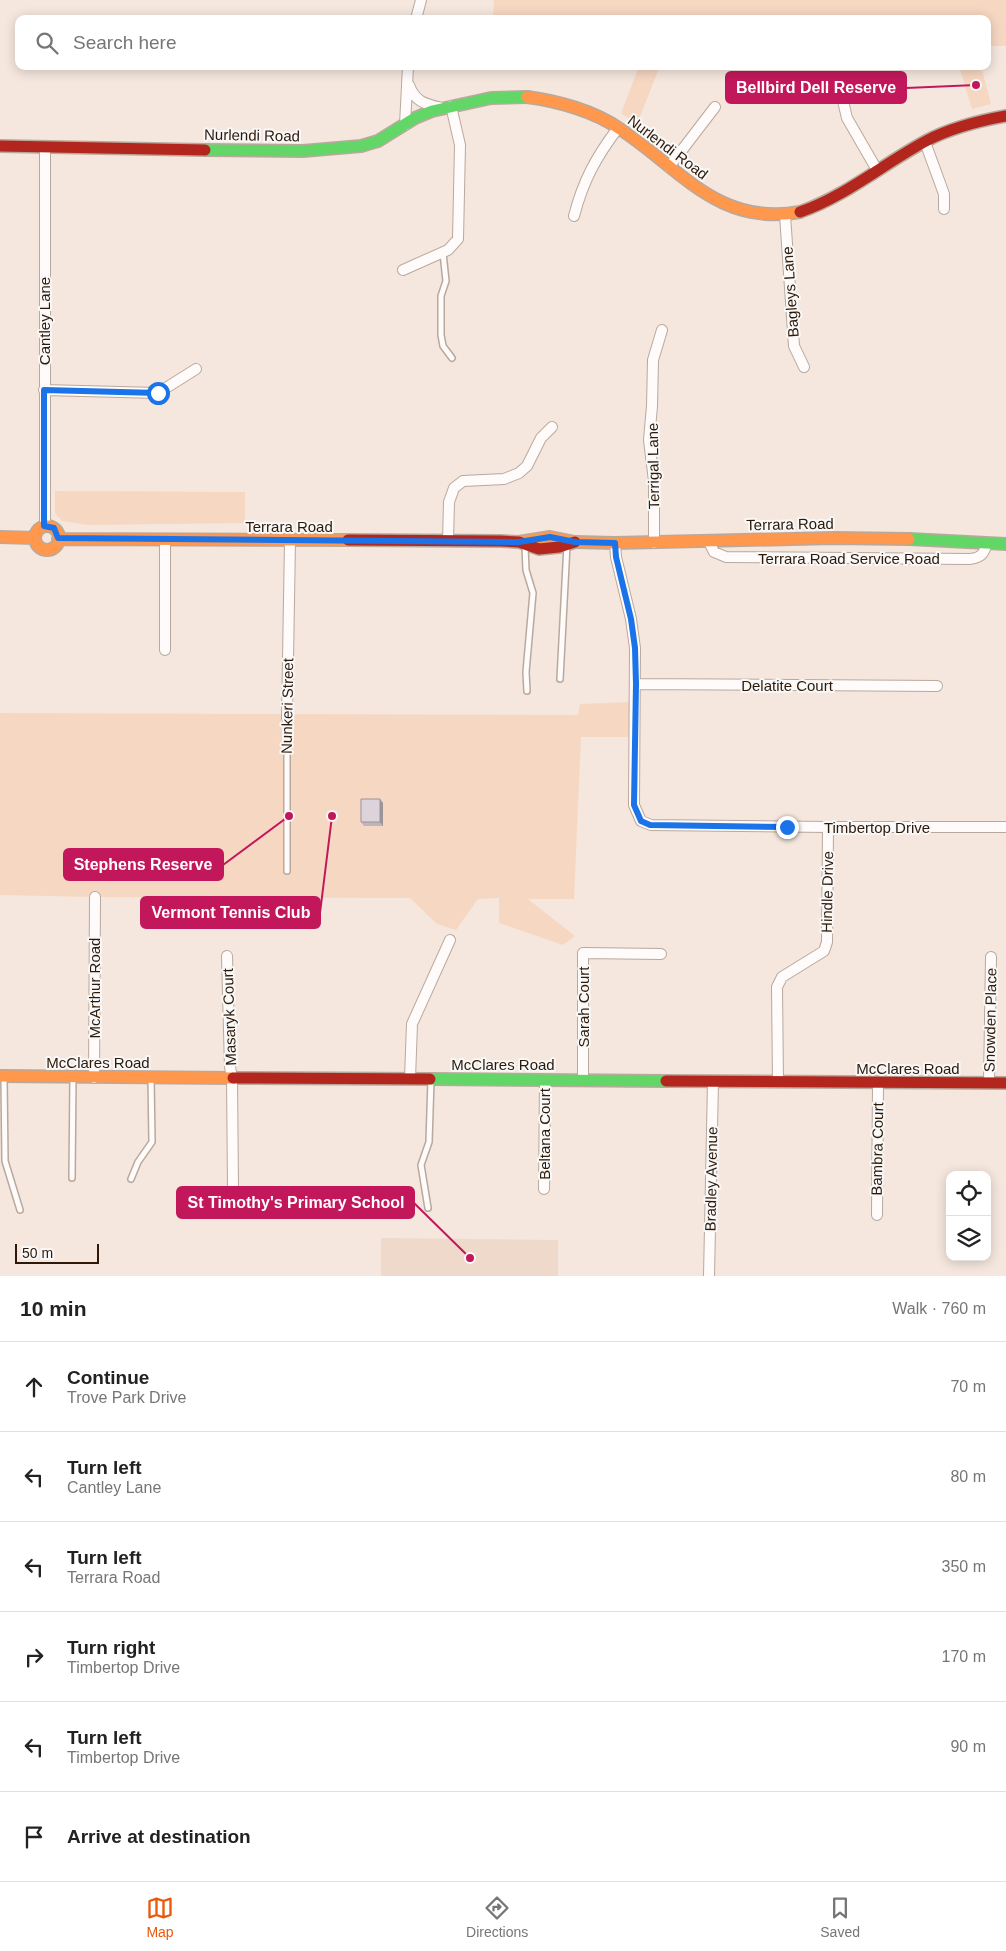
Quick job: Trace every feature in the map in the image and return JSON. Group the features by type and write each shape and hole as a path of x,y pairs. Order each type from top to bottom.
{"street":[{"path":"417,15 421,0"},
{"path":"405,125 407,70"},
{"path":"403,270 448,250 458,239 460,225 460,145 447,107 426,104 413,96 406,77"},
{"name":"Nurlendi Road","path":"0,146 302,152 362,146 383,140 425,113 471,100 498,96 534,98 572,107 618,128 709,197 728,206 765,216 785,215 812,208 834,198 925,142 954,128 1006,116"},
{"path":"844,101 847,118 877,170"},
{"path":"669,167 715,107"},
{"path":"574,216 580,192 590,168 618,128"},
{"path":"925,142 944,194 944,209"},
{"name":"Cantley Lane","path":"44,526 45,147"},
{"name":"Bagleys Lane","path":"785,215 794,346 804,367"},
{"name":"Terrigal Lane","path":"654,543 654,481 649,440 653,360 662,330"},
{"path":"44,390 158,393 196,369"},
{"path":"448,541 449,502 454,488 463,481 504,479 519,473 527,466 541,438 552,427"},
{"path":"44,526 54,528 58,538 55,546 45,549 38,546 35,538 37,532 44,526"},
{"path":"0,537 35,538"},
{"name":"Terrara Road","path":"58,538 523,543 550,537 569,543 654,543 844,538 1006,544"},
{"path":"165,540 165,650"},
{"name":"Nunkeri Street","path":"287,718 290,541"},
{"name":"Terrara Road Service Road","path":"709,542 714,552 726,557 970,559 982,556 987,543"},
{"name":"Timbertop Drive","path":"615,543 616,557 631,619 635,648 634,805 641,821 650,825 1006,827"},
{"name":"Delatite Court","path":"636,684 937,686"},
{"name":"Hindle Drive","path":"778,1082 777,987 782,977 824,951 827,942 828,827"},
{"name":"McArthur Road","path":"94,1078 95,897"},
{"path":"410,1078 412,1024 450,940"},
{"name":"Sarah Court","path":"583,1079 583,953 661,954"},
{"name":"Masaryk Court","path":"227,956 230,1067 232,1078 233,1188"},
{"name":"Snowden Place","path":"990,1082 991,957"},
{"name":"McClares Road","path":"2,1076 94,1078 583,1079 878,1084 1006,1083"},
{"name":"Beltana Court","path":"544,1080 544,1189"},
{"name":"Bradley Avenue","path":"709,1276 713,1082"},
{"name":"Bambra Court","path":"877,1215 878,1084"}],"lane":[{"path":"442,252 446,281 441,296 443,346 452,358"},
{"path":"523,543 526,570 533,593 526,691"},
{"path":"560,679 569,543"},
{"name":"Nunkeri Street","path":"287,718 287,871"},
{"path":"2,1076 5,1161 20,1210"},
{"path":"72,1178 73,1077"},
{"path":"130,1179 138,1162 152,1142 151,1078"},
{"path":"428,1208 421,1165 429,1142 431,1078"}],"shaded area":[{"path":"494,0 1006,0 1006,46 991,46 991,15 493,15"},
{"path":"637,70 658,70 637,124 621,113"},
{"path":"960,70 982,70 991,104 972,109"},
{"path":"55,491 245,492 245,523 88,525 62,521 55,513"},
{"path":"631,702 628,737 581,737 574,899 528,899 575,936 563,945 499,923 499,898 478,899 456,930 437,924 410,898 0,895 0,713 578,715 580,704"},
{"path":"381,1238 558,1240 558,1276 381,1276"}],"building":[{"path":"361,799 380,799 380,822 361,822"}],"traffic: fast":[{"path":"205,150 303,151 361,146 378,141 415,118 432,111 491,98 527,97"},
{"path":"909,539 1006,544"},
{"path":"430,1079 666,1081"}],"traffic: slow":[{"path":"527,97 551,101 599,117 642,144 702,191 723,203 746,211 771,214 800,212"},
{"path":"47,526 55,530 59,538 55,546 47,550 39,546 35,538 39,530 47,526"},
{"path":"0,537 35,538"},
{"path":"519,542 550,537 575,542 615,543 834,538 909,539"},
{"path":"58,539 348,540"},
{"path":"0,1076 233,1078"}],"traffic: jam":[{"path":"800,212 833,197 935,136 985,120 1006,116"},
{"path":"0,146 205,150"},
{"path":"348,540 501,541 519,542 539,549 559,547 575,542"},
{"path":"233,1078 430,1079"},
{"path":"666,1081 1006,1083"}],"place":[{"name":"Bellbird Dell Reserve","path":"976,85"},
{"name":"Stephens Reserve","path":"289,816"},
{"name":"Vermont Tennis Club","path":"332,816"},
{"name":"St Timothy's Primary School","path":"470,1258"}],"route":[{"path":"158,393 44,390 44,526 54,528 58,538 519,542 550,537 575,542 615,543 616,557 631,619 635,648 634,805 641,821 650,825 787,827"}]}
